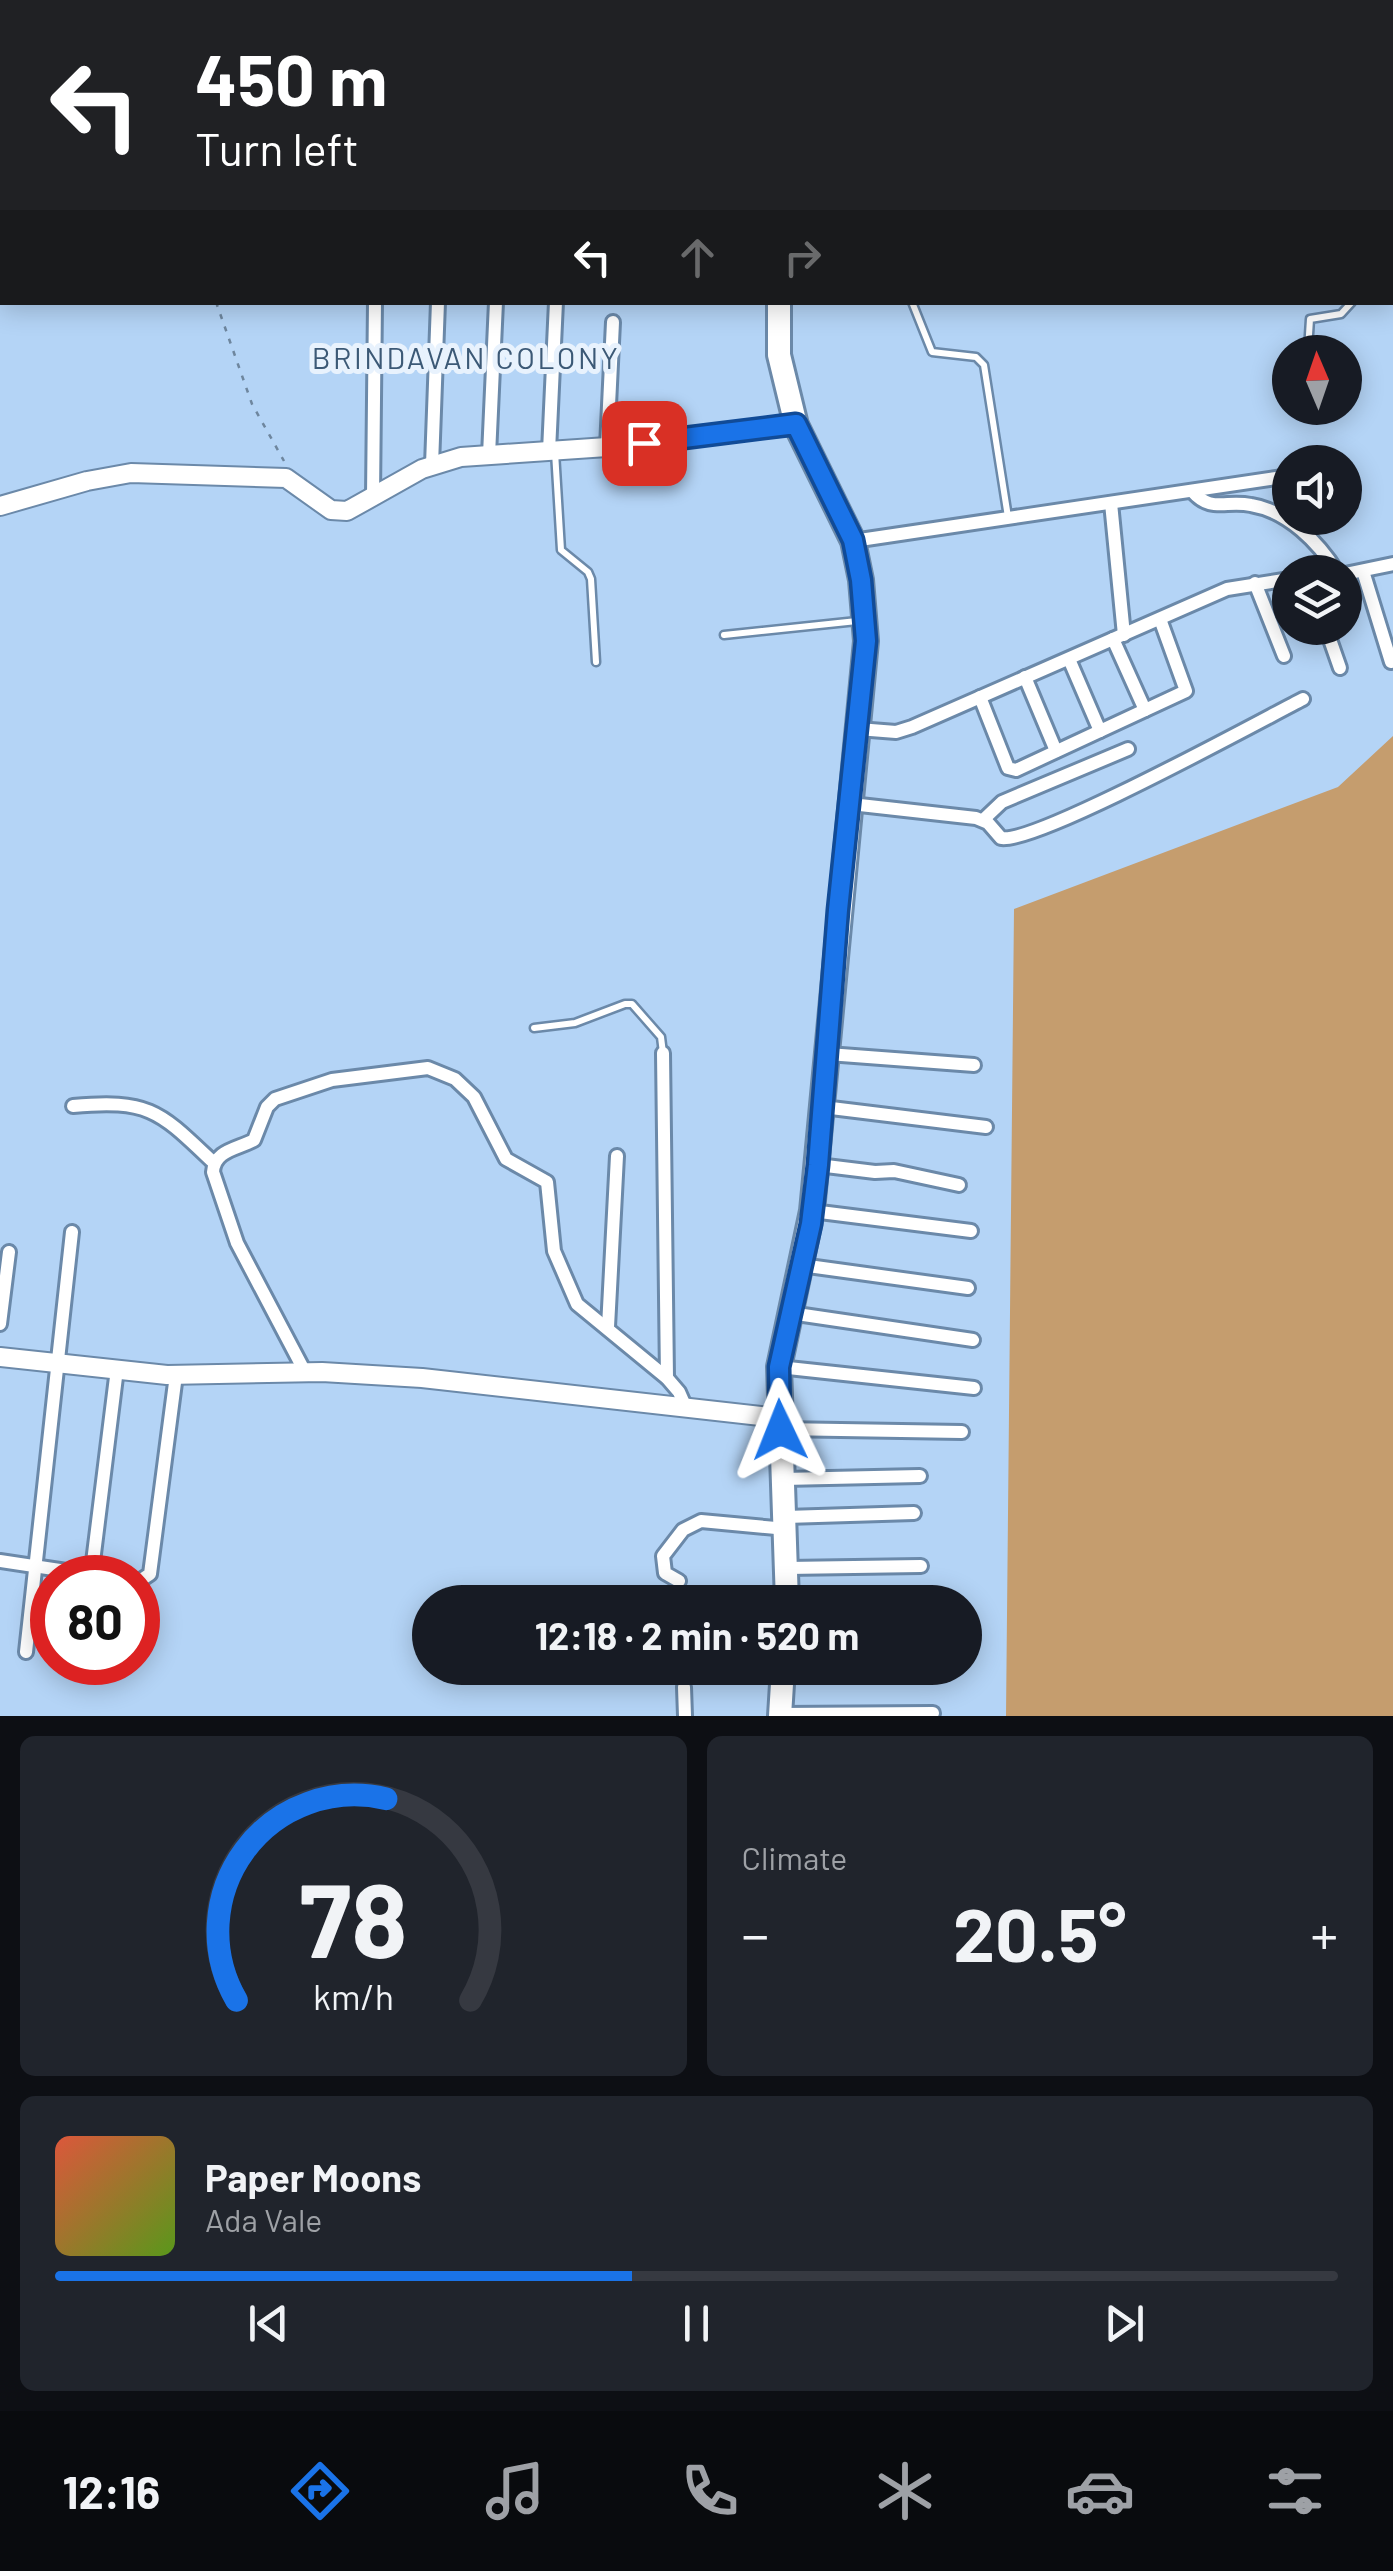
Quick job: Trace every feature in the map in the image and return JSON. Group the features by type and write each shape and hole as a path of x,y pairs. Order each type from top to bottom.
{"highway":[{"path":"778,305 778,355 796,424 853,540 866,641 838,910 818,1165 812,1212 779,1367 787,1585"},
{"path":"780,1715 782,1685"}],"street":[{"path":"373,496 375,305"},
{"path":"432,465 438,305"},
{"path":"489,455 496,305"},
{"path":"552,451 556,305"},
{"path":"606,447 613,322"},
{"path":"0,506 131,473 271,476 297,484 338,512 347,511 432,465 461,457 606,447 796,424"},
{"path":"853,540 1272,479"},
{"path":"1192,491 1208,504 1251,504 1282,516 1327,555"},
{"path":"1111,503 1119,637 1145,710"},
{"path":"1391,662 1362,571 1393,564"},
{"path":"858,728 896,732 1227,590 1272,581"},
{"path":"1255,583 1284,656"},
{"path":"980,697 1008,768 1016,770 1187,689 1160,619"},
{"path":"1332,645 1340,668"},
{"path":"1068,658 1100,731"},
{"path":"1025,677 1056,751"},
{"path":"851,804 982,820 1001,838 1014,839 1066,819 1302,699"},
{"path":"982,820 1002,802 1128,749"},
{"path":"663,1054 668,1378"},
{"path":"828,1054 974,1065"},
{"path":"305,1372 237,1243 213,1172 214,1163 221,1154 254,1140 267,1107 275,1099 332,1080 417,1068 455,1078 474,1097 506,1159 547,1182 554,1252 570,1292 582,1311 608,1327 648,1365 668,1378 686,1408"},
{"path":"74,1106 146,1108 171,1124 214,1163"},
{"path":"823,1107 986,1127"},
{"path":"608,1327 616,1156"},
{"path":"818,1165 894,1171 959,1185"},
{"path":"812,1212 971,1231"},
{"path":"36,1555 72,1232"},
{"path":"0,1324 9,1252"},
{"path":"801,1266 968,1288"},
{"path":"790,1313 973,1340"},
{"path":"0,1359 176,1374 305,1372 422,1378 686,1408 780,1424 962,1432"},
{"path":"779,1367 974,1388"},
{"path":"94,1555 116,1370"},
{"path":"152,1555 176,1374"},
{"path":"784,1480 920,1476"},
{"path":"679,1581 665,1573 663,1556 692,1524 702,1521 786,1523 914,1513"},
{"path":"0,1560 30,1565"},
{"path":"787,1568 921,1566"},
{"path":"26,1652 30,1614"},
{"path":"684,1688 685,1716"},
{"path":"780,1715 932,1714"}],"lane":[{"path":"913,305 932,352 976,358 984,365 1008,518"},
{"path":"1309,335 1310,318 1341,314 1349,305"},
{"path":"552,451 562,550 584,568 590,579 596,662"},
{"path":"724,635 864,620"},
{"path":"534,1028 575,1022 632,1004 661,1037 663,1054"}],"path":[{"path":"217,305 252,404 297,484"}],"shaded area":[{"path":"1393,736 1393,1716 1006,1716 1014,909 1338,787"}],"district":[{"name":"BRINDAVAN COLONY","path":"466,357"}],"route":[{"path":"644,443 796,424 848,526 861,580 866,641 838,910 818,1165 811,1224 779,1367 780,1430"}]}
